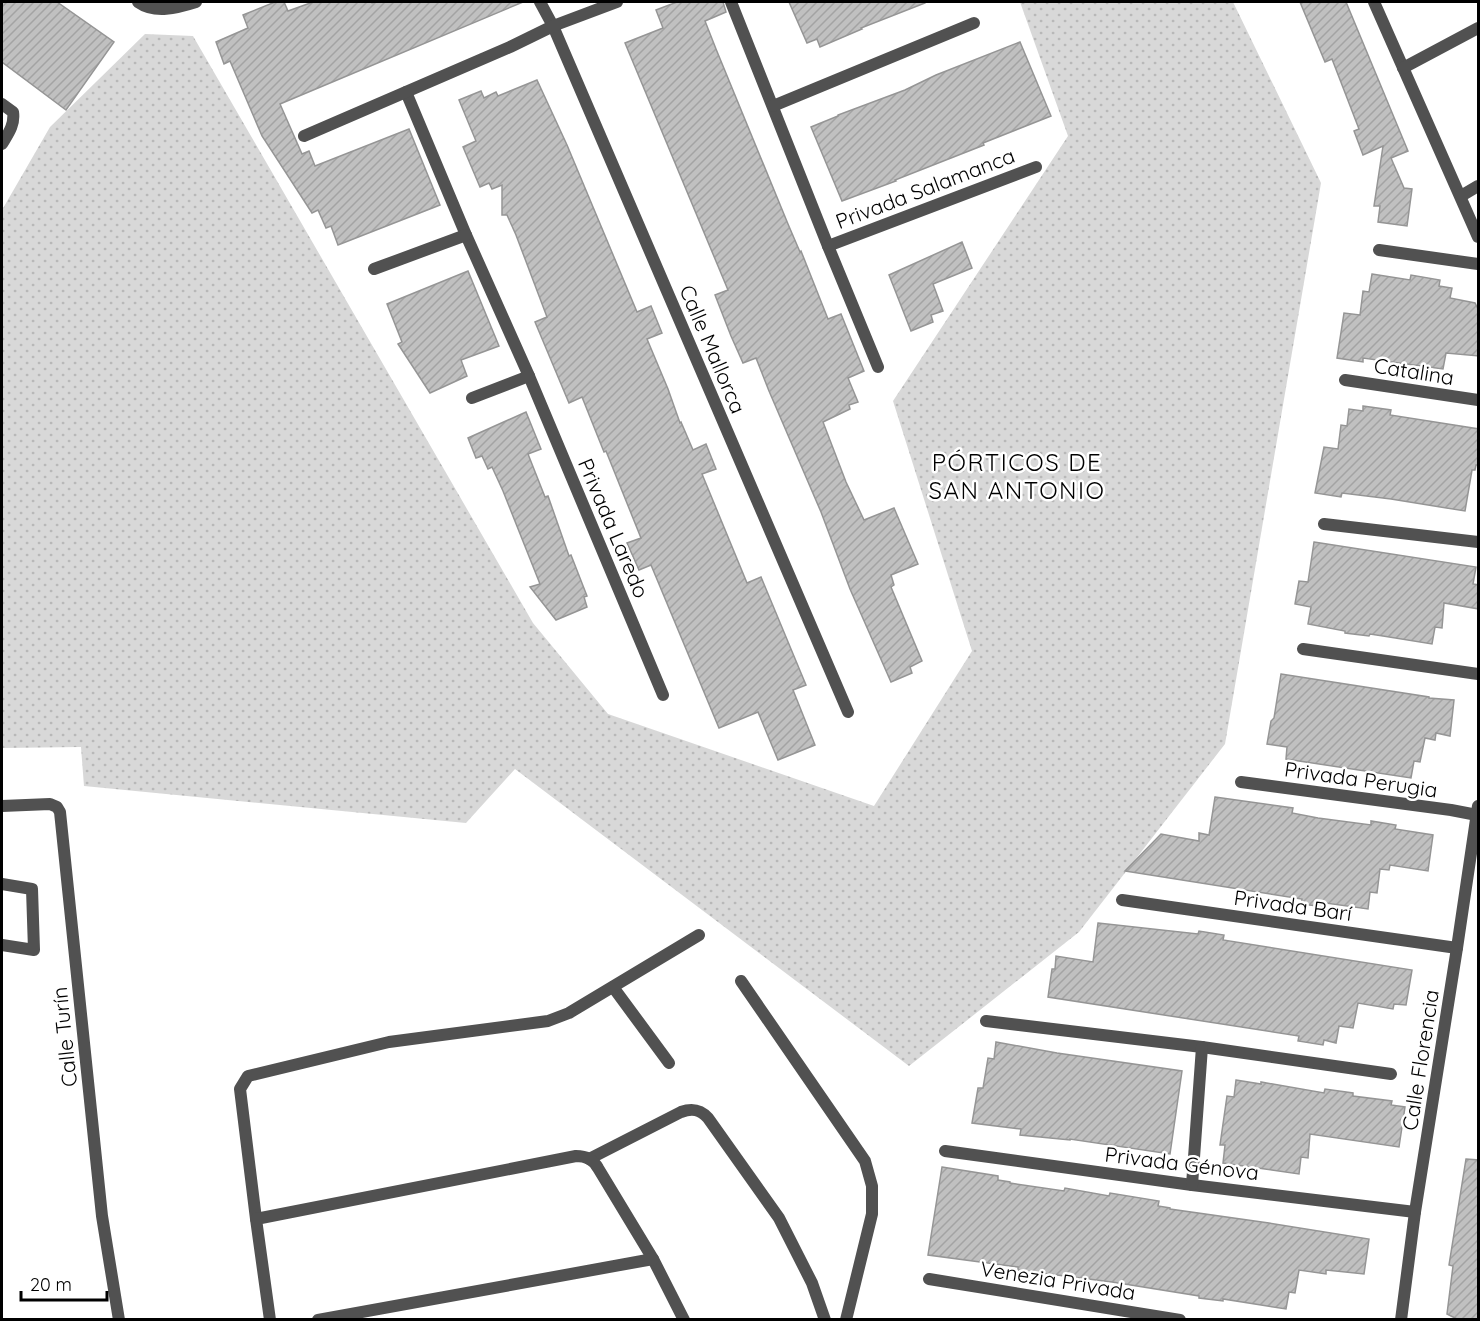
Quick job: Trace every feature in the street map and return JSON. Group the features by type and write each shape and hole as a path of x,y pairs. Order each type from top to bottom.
{"street":[{"path":"138,2 144,6 162,9 196,2"},
{"name":"Calle Mallorca","path":"540,2 553,26 849,712"},
{"path":"304,136 510,47 553,26 617,2"},
{"name":"Privada Salamanca","path":"731,2 879,367"},
{"path":"1374,2 1479,237"},
{"path":"772,106 974,23"},
{"path":"1403,68 1479,28"},
{"name":"Privada Laredo","path":"406,92 529,376 663,695"},
{"path":"2,104 13,112 14,119 2,144"},
{"name":"Privada Salamanca","path":"828,246 1036,167"},
{"path":"1461,196 1479,186"},
{"path":"374,269 466,235"},
{"path":"1378,250 1479,264"},
{"path":"472,398 529,376"},
{"name":"Catalina","path":"1345,380 1479,400"},
{"path":"1324,524 1479,542"},
{"path":"1303,649 1479,674"},
{"name":"Privada Perugia","path":"1241,782 1451,810 1478,811"},
{"name":"Calle Turín","path":"2,806 50,804 57,807 60,812 102,1216 119,1320"},
{"name":"Calle Florencia","path":"1401,1320 1415,1212 1478,811"},
{"path":"2,884 32,889 34,950 2,945"},
{"name":"Privada Barí","path":"1122,900 1457,948"},
{"path":"270,1320 240,1089 248,1076 389,1042 548,1021 613,987 699,935"},
{"path":"741,981 865,1161 872,1186 872,1214 846,1320"},
{"path":"613,987 669,1064"},
{"path":"986,1021 1202,1047 1391,1074"},
{"path":"1192,1185 1202,1047"},
{"path":"589,1159 688,1109 695,1109 703,1113 778,1218 812,1283 825,1320"},
{"name":"Privada Génova","path":"945,1151 1192,1185 1415,1212"},
{"path":"256,1220 583,1156 595,1162 653,1259 684,1320"},
{"path":"318,1320 653,1259"},
{"name":"Venezia Privada","path":"929,1279 1180,1320"}],"shaded area":[{"path":"1020,2 1233,2 1321,183 1225,744 1079,932 909,1066 515,769 466,823 84,786 81,747 3,748 2,210 50,127 145,34 193,36 533,623 608,714 874,806 972,651 893,401 1068,136"}],"building":[{"path":"2,2 57,2 114,42 66,110 2,62"},
{"path":"275,2 284,2 288,11 313,2 523,2 280,104 302,154 309,151 315,166 409,129 440,205 338,245 331,226 326,228 318,210 312,213 262,136 230,61 224,64 216,42 248,28 243,15"},
{"path":"677,2 723,2 726,12 705,21 828,319 841,314 864,371 848,378 858,402 849,405 850,409 823,422 846,482 864,520 894,508 918,564 891,575 894,585 891,587 922,661 910,667 912,673 891,682 850,589 821,512 756,358 743,363 731,336 715,295 728,290 625,43 663,28 656,10"},
{"path":"789,2 925,3 820,47 817,39 807,43"},
{"path":"1300,2 1346,2 1408,151 1391,158 1404,188 1412,189 1407,226 1378,222 1380,206 1374,206 1383,146 1363,155 1354,131 1359,129 1332,59 1325,62"},
{"path":"1020,42 1051,116 896,181 842,201 811,127"},
{"path":"537,80 567,145 637,312 651,306 662,333 647,339 693,450 706,444 716,469 702,474 747,583 761,577 806,685 793,690 815,745 778,760 758,712 719,728 651,565 639,570 627,543 641,538 582,397 569,403 535,322 547,317 516,235 507,215 502,215 502,185 492,189 489,183 480,187 463,147 476,141 459,100 481,91 484,98 496,92 498,96"},
{"path":"962,242 972,268 933,284 943,311 931,315 933,322 911,331 889,275"},
{"path":"468,271 499,346 461,360 467,376 430,393 398,344 402,342 387,304"},
{"path":"1372,274 1410,280 1411,275 1440,280 1439,286 1452,288 1450,298 1475,303 1479,311 1479,356 1446,353 1443,369 1363,358 1363,362 1337,358 1344,313 1360,315 1363,291 1369,292"},
{"path":"1363,406 1391,410 1390,415 1479,429 1479,465 1472,470 1465,511 1342,493 1341,497 1315,493 1324,447 1338,449 1341,425 1347,426 1349,409 1363,411"},
{"path":"526,412 541,449 528,454 545,497 548,496 569,556 571,555 587,596 584,597 587,607 556,620 530,587 540,584 503,491 492,467 488,469 482,456 476,458 468,438"},
{"path":"1314,542 1476,567 1473,584 1479,585 1479,609 1444,603 1442,628 1435,627 1432,644 1370,634 1369,636 1345,633 1345,631 1308,624 1311,607 1295,604 1299,581 1308,582"},
{"path":"1281,674 1454,700 1450,736 1436,733 1435,740 1425,738 1420,762 1414,761 1411,778 1286,759 1287,747 1267,744"},
{"path":"1215,797 1293,808 1292,813 1318,818 1371,825 1371,821 1396,825 1395,829 1433,835 1428,871 1390,865 1389,870 1380,869 1377,893 1370,892 1368,909 1326,903 1326,907 1301,904 1302,899 1125,871 1161,834 1199,841 1199,833 1209,835"},
{"path":"1098,923 1198,934 1199,931 1224,935 1223,940 1412,970 1406,1005 1394,1004 1393,1009 1358,1003 1353,1028 1339,1026 1336,1043 1324,1040 1323,1045 1298,1041 1299,1036 1048,997 1056,956 1093,962"},
{"path":"996,1042 1182,1071 1170,1154 1070,1139 1020,1135 1021,1129 972,1123 978,1088 983,1088 988,1058 994,1059"},
{"path":"1236,1080 1324,1093 1325,1089 1353,1093 1353,1096 1392,1101 1391,1105 1405,1107 1399,1147 1310,1134 1308,1158 1301,1157 1299,1174 1223,1163 1225,1145 1220,1145 1227,1096 1234,1097"},
{"path":"1466,1159 1479,1160 1479,1320 1459,1320 1447,1314 1453,1266 1449,1265"},
{"path":"942,1167 998,1176 998,1180 1010,1183 1064,1191 1065,1188 1109,1196 1110,1193 1159,1201 1158,1206 1170,1209 1369,1239 1364,1274 1326,1270 1326,1274 1299,1270 1295,1293 1289,1292 1286,1309 1223,1299 1223,1301 1199,1298 1199,1296 1112,1282 1018,1270 1018,1267 928,1255"}],"district":[{"name":"PÓRTICOS DE SAN ANTONIO","path":"1017,476"}]}
